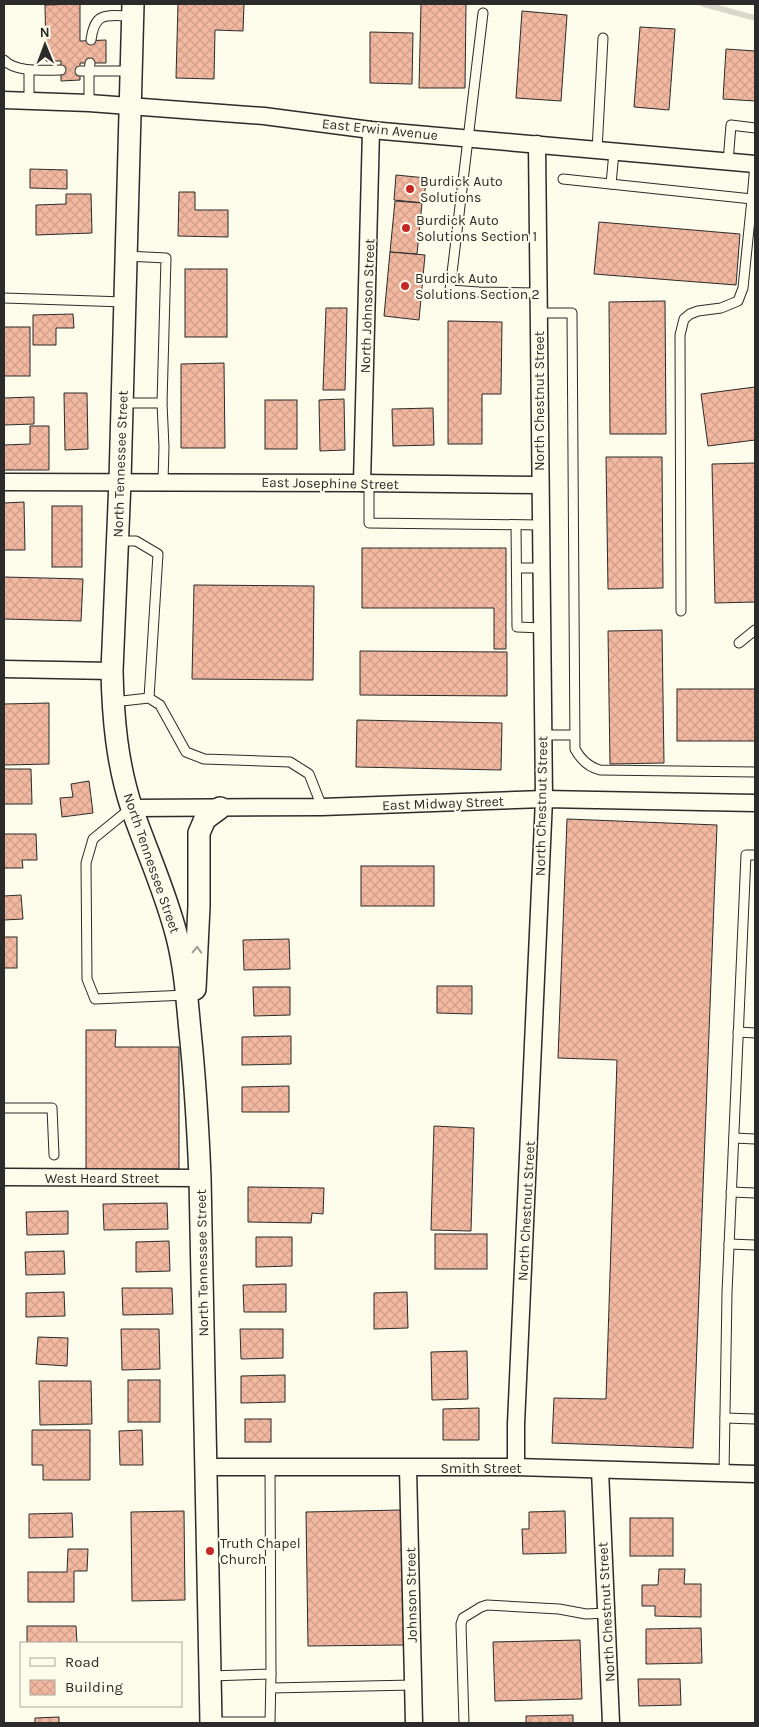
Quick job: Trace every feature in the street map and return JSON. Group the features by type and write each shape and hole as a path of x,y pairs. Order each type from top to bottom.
{"street":[{"name":"North Tennessee Street","path":"133,10 112,702 122,772 132,808 160,883 177,938 191,995 192,1051 200,1178 211,1723"},
{"name":"East Erwin Avenue","path":"4,100 89,103 264,116 371,130 755,164"},
{"name":"North Johnson Street","path":"365,483 371,130"},
{"name":"North Chestnut Street","path":"516,1468 516,1424 544,800 537,144"},
{"name":"East Josephine Street","path":"4,482 162,481 540,486"},
{"path":"4,669 112,671"},
{"name":"East Midway Street","path":"132,808 322,807 544,800 755,802"},
{"path":"191,995 199,906 200,833 205,819 220,808"},
{"name":"West Heard Street","path":"4,1177 200,1178"},
{"name":"Smith Street","path":"206,1467 516,1468 755,1474"},
{"name":"Johnson Street","path":"408,1468 414,1723"},
{"name":"North Chestnut Street","path":"600,1470 611,1723"}],"lane":[{"path":"91,40 96,22 100,17 133,10"},
{"path":"483,13 450,290 538,293"},
{"path":"603,38 605,151 611,184"},
{"path":"4,60 7,64 29,71 61,70"},
{"path":"89,103 86,68 131,71"},
{"path":"29,71 29,100"},
{"path":"728,162 731,125 755,128"},
{"path":"680,611 680,335 684,319 690,314 721,308 738,301 743,288 754,199 755,164"},
{"path":"564,179 754,199"},
{"path":"126,256 166,258 162,481"},
{"path":"4,298 124,302"},
{"path":"539,313 572,313 575,750 590,768 600,770 755,772"},
{"path":"122,403 162,403"},
{"path":"365,483 369,523 541,525"},
{"path":"516,525 517,628 542,628"},
{"path":"117,541 136,541 158,554 149,698"},
{"path":"517,568 541,568"},
{"path":"739,643 755,630"},
{"path":"112,702 149,698 160,704 186,752 204,759 290,762 308,774 322,807"},
{"path":"542,735 574,735"},
{"path":"132,808 93,839 86,863 87,979 95,999 191,995"},
{"path":"724,1473 729,1244 746,854 755,855"},
{"path":"738,1032 755,1033"},
{"path":"4,1108 52,1108 54,1155"},
{"path":"734,1138 755,1138"},
{"path":"732,1192 755,1193"},
{"path":"729,1244 755,1245"},
{"path":"725,1418 755,1419"},
{"path":"211,1723 270,1722 270,1468"},
{"path":"464,1723 461,1624 463,1618 488,1605 559,1609 586,1614 606,1613"},
{"path":"210,1676 271,1674"},
{"path":"271,1688 414,1685"}],"building":[{"path":"80,4 80,41 106,40 106,63 80,63 80,80 61,81 61,61 46,61 45,5"},
{"path":"178,4 244,4 243,31 215,30 214,79 176,78"},
{"path":"421,4 466,4 465,88 419,88"},
{"path":"522,11 567,15 561,101 516,98"},
{"path":"640,27 675,29 669,110 634,107"},
{"path":"370,32 413,33 412,84 370,83"},
{"path":"726,49 755,51 755,101 723,99"},
{"path":"30,169 67,170 67,189 30,188"},
{"name":"Burdick Auto Solutions","path":"396,175 426,178 424,203 394,200"},
{"path":"179,192 195,192 195,210 228,210 228,237 178,236"},
{"path":"66,194 91,194 92,233 36,235 36,205 66,204"},
{"name":"Burdick Auto Solutions Section 1","path":"395,201 422,203 417,254 390,252"},
{"path":"599,222 740,234 736,285 594,274"},
{"name":"Burdick Auto Solutions Section 2","path":"390,252 425,255 419,320 384,316"},
{"path":"185,269 227,269 227,337 185,337"},
{"path":"665,301 666,434 610,434 609,302"},
{"path":"326,308 347,308 345,390 323,390"},
{"path":"73,314 74,328 56,328 56,345 33,345 33,315"},
{"path":"448,321 502,322 501,394 482,394 482,444 448,444"},
{"path":"4,327 30,327 30,376 4,376"},
{"path":"224,363 225,448 181,448 181,364"},
{"path":"755,387 755,440 708,446 701,394"},
{"path":"64,393 87,393 88,449 65,450"},
{"path":"34,397 34,424 4,425 4,398"},
{"path":"344,399 345,450 320,451 319,400"},
{"path":"265,400 297,400 297,449 265,449"},
{"path":"433,408 434,445 393,446 392,409"},
{"path":"30,426 49,426 49,470 4,470 4,445 30,444"},
{"path":"606,457 662,457 663,588 608,589"},
{"path":"755,463 755,602 715,603 712,464"},
{"path":"24,502 25,550 4,550 4,503"},
{"path":"52,506 82,506 82,567 52,567"},
{"path":"362,548 506,548 506,649 494,649 494,608 362,608"},
{"path":"4,577 83,579 81,621 4,619"},
{"path":"194,585 314,586 313,680 192,679"},
{"path":"662,630 664,763 610,764 608,631"},
{"path":"360,651 507,652 507,696 360,695"},
{"path":"677,689 755,689 755,741 677,741"},
{"path":"49,703 49,764 4,765 4,704"},
{"path":"357,720 502,723 501,770 356,767"},
{"path":"4,769 31,769 32,804 4,804"},
{"path":"89,781 93,813 62,817 60,798 73,797 71,784"},
{"path":"567,819 717,825 693,1448 552,1443 554,1398 606,1399 617,1060 558,1058"},
{"path":"4,834 36,834 37,860 22,860 23,868 4,868"},
{"path":"361,866 434,866 434,906 361,906"},
{"path":"21,895 23,919 4,920 4,896"},
{"path":"4,937 17,937 17,968 4,968"},
{"path":"289,939 290,969 244,970 243,940"},
{"path":"437,986 472,986 472,1014 437,1013"},
{"path":"253,987 290,987 290,1015 254,1016"},
{"path":"86,1030 116,1030 115,1047 179,1047 179,1169 86,1169"},
{"path":"291,1036 291,1064 242,1065 242,1037"},
{"path":"289,1086 289,1112 242,1112 242,1087"},
{"path":"434,1126 474,1128 471,1231 431,1230"},
{"path":"248,1187 324,1188 323,1214 312,1213 311,1223 248,1222"},
{"path":"167,1203 168,1229 104,1230 103,1204"},
{"path":"68,1211 68,1234 27,1235 26,1212"},
{"path":"435,1234 487,1234 487,1269 435,1269"},
{"path":"256,1237 292,1237 292,1266 256,1267"},
{"path":"169,1241 170,1271 136,1272 136,1242"},
{"path":"64,1251 65,1274 26,1275 25,1252"},
{"path":"286,1284 286,1312 244,1312 243,1285"},
{"path":"122,1288 172,1288 173,1314 123,1315"},
{"path":"64,1292 65,1316 26,1317 26,1293"},
{"path":"407,1292 408,1328 374,1329 374,1293"},
{"path":"121,1329 159,1329 160,1369 122,1370"},
{"path":"240,1329 283,1329 283,1358 241,1359"},
{"path":"38,1337 68,1338 67,1366 36,1364"},
{"path":"467,1351 468,1399 432,1400 431,1352"},
{"path":"285,1375 285,1402 241,1403 241,1376"},
{"path":"128,1380 160,1380 160,1422 128,1422"},
{"path":"39,1381 91,1381 92,1424 40,1425"},
{"path":"479,1408 479,1440 443,1440 443,1409"},
{"path":"245,1419 271,1419 271,1442 245,1442"},
{"path":"32,1430 90,1430 90,1480 43,1480 43,1465 32,1465"},
{"path":"142,1430 143,1465 120,1465 119,1431"},
{"path":"402,1510 404,1645 308,1646 306,1512"},
{"path":"184,1511 185,1600 132,1601 131,1512"},
{"path":"565,1511 566,1553 523,1554 522,1529 529,1529 529,1512"},
{"path":"72,1513 73,1537 29,1538 29,1514"},
{"path":"630,1518 673,1518 673,1556 630,1556"},
{"path":"68,1549 88,1549 87,1571 74,1571 74,1602 28,1602 28,1572 67,1572"},
{"path":"659,1569 685,1569 684,1584 701,1584 701,1617 655,1616 655,1606 642,1606 642,1585 658,1585"},
{"path":"27,1626 76,1626 77,1642 27,1642"},
{"path":"701,1628 702,1663 646,1664 646,1629"},
{"path":"580,1640 582,1699 495,1701 493,1642"},
{"path":"638,1679 680,1679 681,1705 639,1706"},
{"path":"573,1715 573,1723 526,1723 526,1716"},
{"path":"59,1717 59,1723 35,1723 35,1718"}],"waterway":[{"path":"703,4 755,18"}],"place":[{"name":"Burdick Auto Solutions","path":"410,189"},
{"name":"Burdick Auto Solutions Section 1","path":"406,228"},
{"name":"Burdick Auto Solutions Section 2","path":"405,286"},
{"name":"Truth Chapel Church","path":"210,1551"}]}
